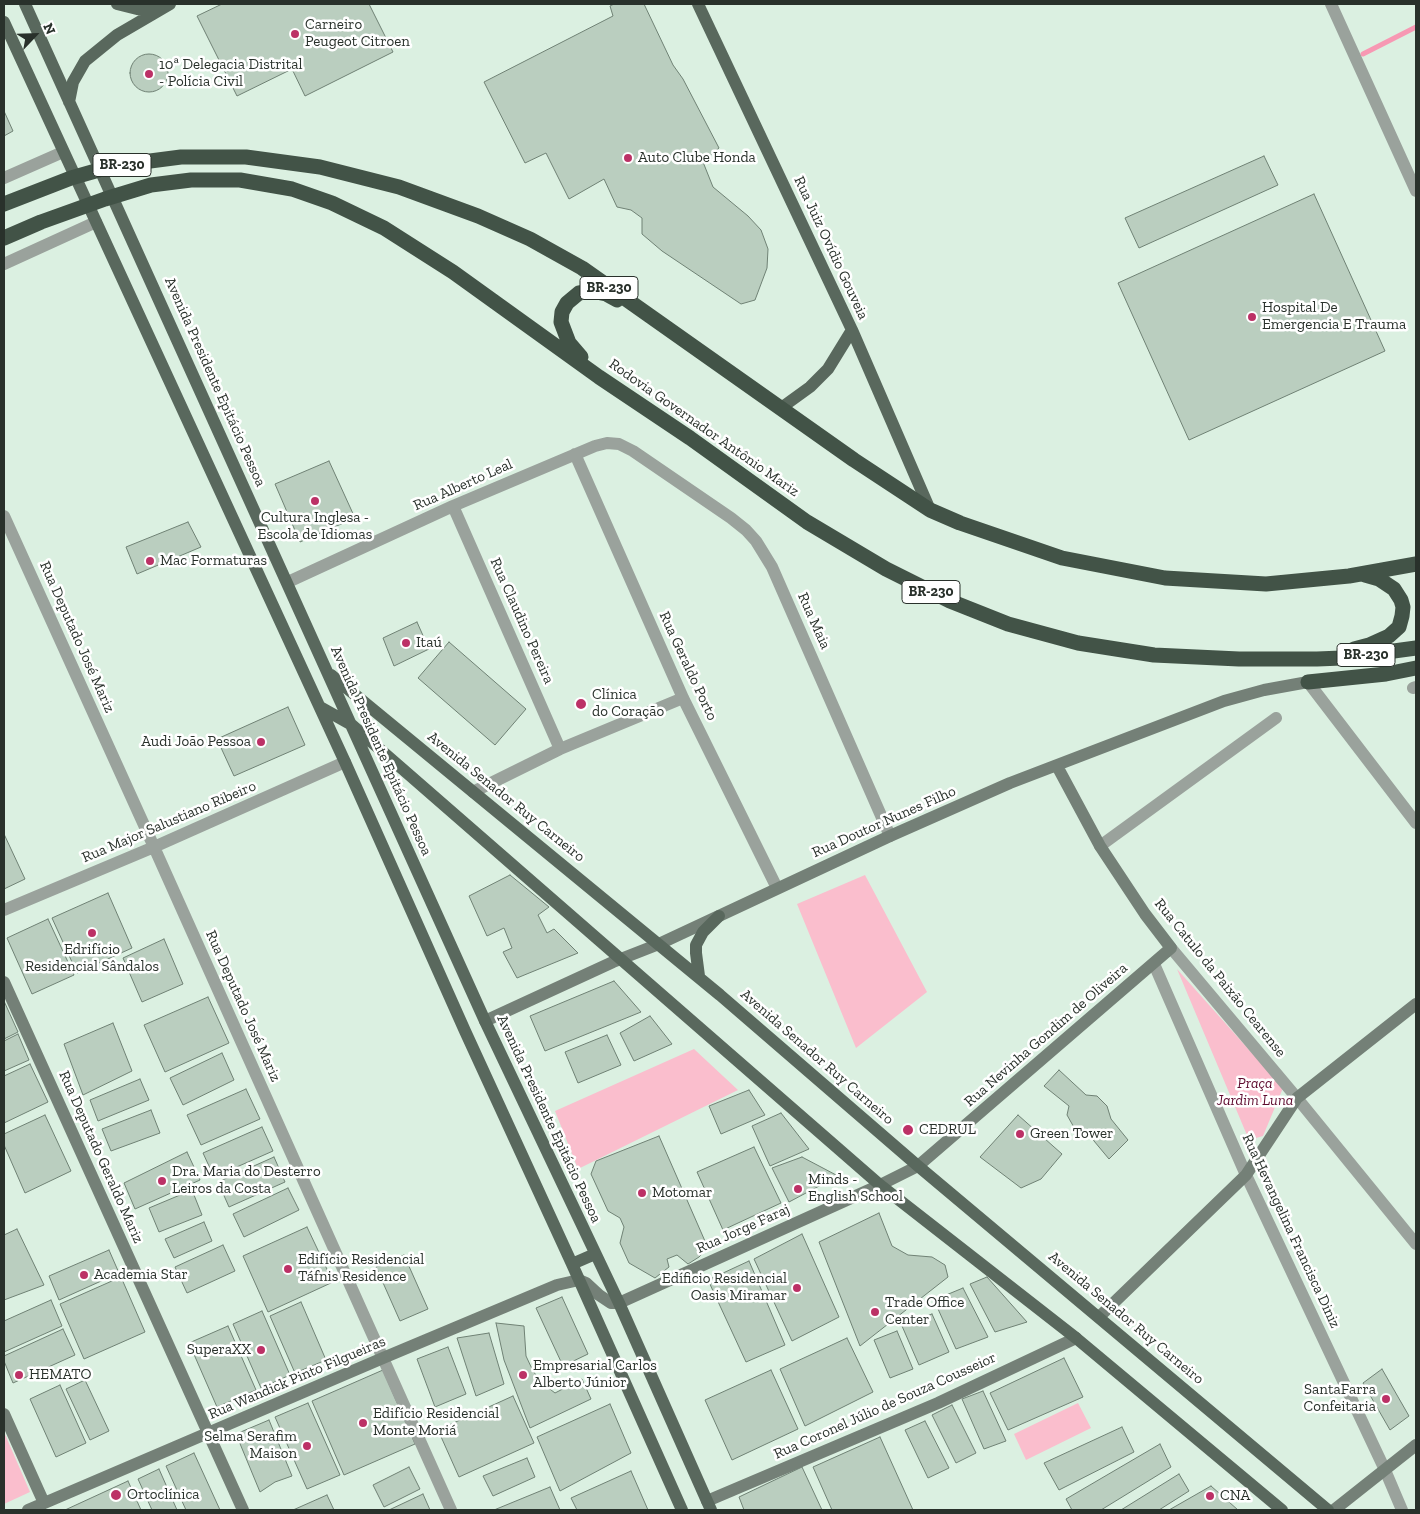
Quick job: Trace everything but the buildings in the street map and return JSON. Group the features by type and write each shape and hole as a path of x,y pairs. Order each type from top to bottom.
{"highway":[{"name":"BR-230","path":"4,204 71,178 99,170 172,158 246,157 320,167 399,187 478,216 530,239 582,268 854,460 930,510 960,523 1062,558 1165,578 1266,584 1350,576 1416,564"},
{"name":"Rodovia Governador Antônio Mariz","path":"4,238 41,222 151,185 191,180 240,180 292,189 332,202 384,228 453,272 807,522 886,569 958,604 1008,624 1087,645 1154,655 1238,659 1316,659 1342,658 1416,648"},
{"path":"600,377 569,343 564,332 561,322 562,312 572,298 584,291 606,294 658,322"},
{"path":"1316,659 1369,645 1389,636 1399,627 1403,607 1394,589 1379,579 1370,576 1350,576"},
{"path":"1308,682 1386,674 1416,668"}],"main road":[{"name":"Avenida Presidente Epitácio Pessoa","path":"25,4 90,144 485,1021 619,1303 709,1506"},
{"path":"117,4 156,11"},
{"path":"69,102 73,82 85,61 117,35 170,4"},
{"name":"Rua Juiz Ovídio Gouveia","path":"698,4 852,330 930,510"},
{"path":"4,22 320,707 682,1510"},
{"path":"781,408 810,387 828,369 852,330"},
{"name":"Avenida Senador Ruy Carneiro","path":"328,671 698,976 918,1166 1328,1510"},
{"path":"320,707 352,725 880,1185 1076,1338 1282,1510"},
{"path":"698,976 696,945 703,932 719,916"},
{"path":"572,1264 595,1254"}],"street":[{"path":"1331,4 1416,191"},
{"path":"4,178 63,152"},
{"path":"4,264 95,220"},
{"name":"Rua Alberto Leal","path":"288,582 453,506 601,444 619,444 652,464"},
{"name":"Rua Geraldo Porto","path":"575,454 683,698 777,888"},
{"name":"Rua Maia","path":"652,464 731,518 746,530 763,552 772,567 890,836"},
{"name":"Rua Claudino Pereira","path":"453,506 560,749"},
{"name":"Rua Deputado José Mariz","path":"4,516 451,1510"},
{"path":"1308,682 1416,823"},
{"name":"Rua Doutor Nunes Filho","path":"485,1021 659,944 890,836 1010,783 1224,701 1264,690 1308,682"},
{"path":"473,792 560,749 683,698"},
{"path":"1100,846 1276,718"},
{"name":"Rua Major Salustiano Ribeiro","path":"4,910 154,847 345,762"},
{"name":"Rua Catulo da Paixão Cearense","path":"1057,766 1100,846 1145,914 1171,948 1414,1237"},
{"name":"Rua Nevinha Gondim de Oliveira","path":"880,1185 918,1166 1171,948"},
{"name":"Rua Hevangelina Francisca Diniz","path":"1154,964 1246,1175 1402,1510"},
{"name":"Rua Deputado Geraldo Mariz","path":"4,982 243,1510"},
{"path":"1099,1317 1246,1175 1297,1098 1416,1004"},
{"name":"Rua Jorge Faraj","path":"619,1303 880,1185"},
{"path":"579,1280 586,1283 598,1295 611,1303 619,1303"},
{"name":"Rua Wandick Pinto Filgueiras","path":"28,1510 45,1507 383,1358 557,1285 579,1280"},
{"name":"Rua Coronel Júlio de Souza Cousseior","path":"709,1506 1076,1338"},
{"path":"4,1414 45,1507"},
{"path":"1334,1510 1416,1445"}],"green space":[{"path":"865,875 927,992 856,1048 797,904"},
{"name":"Praça Jardim Luna","path":"1177,969 1283,1088 1263,1136 1249,1140"},
{"path":"694,1049 738,1090 578,1169 555,1111"},
{"path":"1078,1403 1091,1428 1026,1460 1014,1434"},
{"path":"4,1432 30,1492 4,1504"}],"waterway":[{"path":"1363,54 1416,27"}],"place":[{"name":"Carneiro Peugeot Citroen","path":"295,34"},
{"name":"10ª Delegacia Distrital - Polícia Civil","path":"149,74"},
{"name":"Auto Clube Honda","path":"628,158"},
{"name":"Hospital De Emergencia E Trauma","path":"1252,317"},
{"name":"Cultura Inglesa - Escola de Idiomas","path":"315,501"},
{"name":"Mac Formaturas","path":"150,561"},
{"name":"Itaú","path":"406,643"},
{"name":"Clínica do Coração","path":"581,704"},
{"name":"Audi João Pessoa","path":"261,742"},
{"name":"Edrifício Residencial Sândalos","path":"92,933"},
{"name":"CEDRUL","path":"908,1130"},
{"name":"Green Tower","path":"1020,1134"},
{"name":"Dra. Maria do Desterro Leiros da Costa","path":"162,1181"},
{"name":"Minds - English School","path":"798,1189"},
{"name":"Motomar","path":"642,1193"},
{"name":"Edifício Residencial Táfnis Residence","path":"288,1269"},
{"name":"Academia Star","path":"84,1275"},
{"name":"Edíficio Residencial Oasis Miramar","path":"797,1288"},
{"name":"Trade Office Center","path":"875,1312"},
{"name":"SuperaXX","path":"261,1350"},
{"name":"HEMATO","path":"19,1375"},
{"name":"Empresarial Carlos Alberto Júnior","path":"523,1375"},
{"name":"SantaFarra Confeitaria","path":"1386,1399"},
{"name":"Edifício Residencial Monte Moriá","path":"363,1423"},
{"name":"Selma Serafim Maison","path":"307,1446"},
{"name":"Ortoclínica","path":"116,1495"},
{"name":"CNA","path":"1210,1496"}]}
